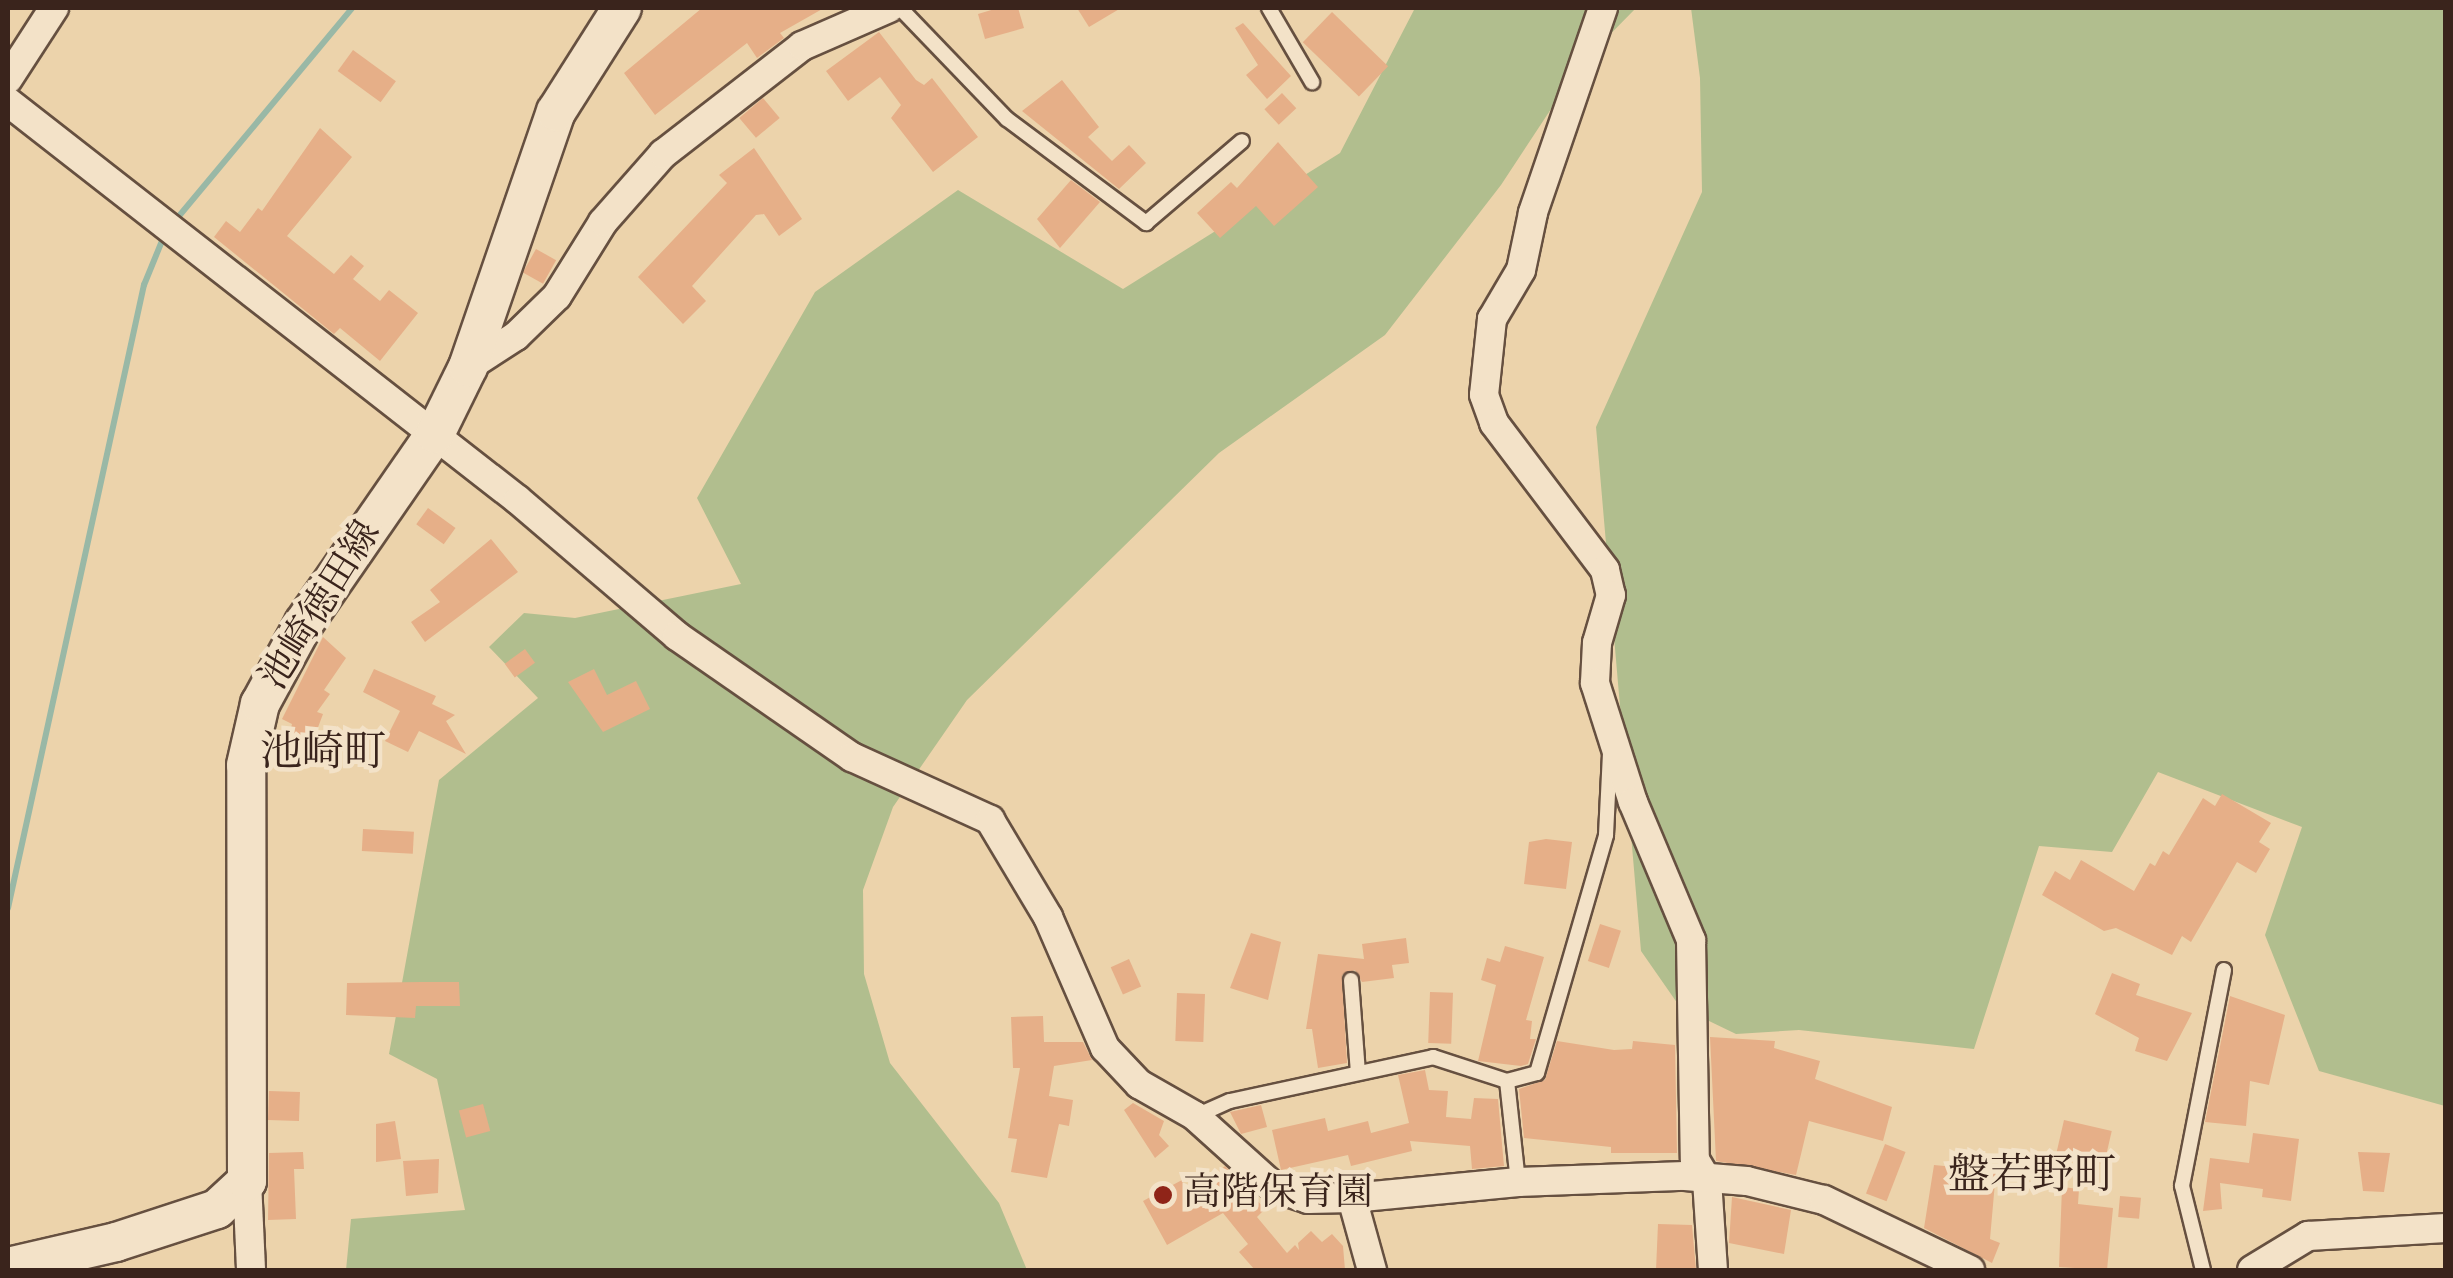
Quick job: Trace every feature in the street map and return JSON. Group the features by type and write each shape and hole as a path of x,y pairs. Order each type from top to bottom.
{"main road":[{"name":"池崎徳田線","path":"248,1181 246,765 260,704 304,623 435,434 468,367 556,112 622,8"},
{"path":"8,1267 218,1209 248,1181"}],"street":[{"path":"8,79 54,8"},
{"path":"468,367 516,336 557,296 603,222 663,154 802,46 888,8"},
{"path":"1603,8 1533,213 1522,270 1492,319 1484,395 1494,423 1605,570 1611,595 1597,644 1596,683 1611,738 1691,940 1695,1160 1707,1180 1712,1270"},
{"path":"8,102 435,434 677,636 790,718 852,757 990,820 1048,917 1105,1048 1140,1084 1195,1116 1276,1188 1308,1198 1352,1198 1518,1182 1685,1176 1747,1181 1824,1200 1970,1270"},
{"path":"248,1181 251,1270"},
{"path":"1352,1198 1372,1270"},
{"path":"2252,1270 2308,1236 2446,1228"}],"lane":[{"path":"900,8 1007,119 1146,223 1242,141"},
{"path":"1269,8 1312,82"},
{"path":"1195,1116 1230,1102 1433,1057 1507,1080 1537,1073 1606,835 1611,738"},
{"path":"2204,1270 2182,1186 2224,970"},
{"path":"1351,980 1358,1074"},
{"path":"1507,1080 1518,1182"}],"green space":[{"path":"1415,8 1636,8 1580,65 1501,185 1385,335 1219,453 967,700 893,807 863,890 864,974 890,1063 999,1203 1027,1270 346,1270 351,1219 465,1210 437,1079 389,1054 439,780 538,698 489,647 524,613 575,618 741,584 697,498 815,292 958,190 1123,289 1340,153"},
{"path":"1691,8 2445,8 2445,1106 2319,1071 2265,935 2302,827 2158,772 2112,852 2039,846 1974,1049 1799,1030 1736,1034 1680,1007 1641,951 1596,427 1702,192 1700,78"}],"building":[{"path":"702,8 824,8 780,33 784,38 757,58 747,43 655,115 624,73"},
{"path":"1018,8 1024,28 985,39 978,14"},
{"path":"1077,8 1121,8 1089,27"},
{"path":"1332,12 1388,66 1359,96 1303,42"},
{"path":"1243,23 1291,76 1267,99 1246,75 1258,65 1235,28"},
{"path":"879,32 916,80 924,85 932,78 978,137 933,172 891,118 901,105 880,77 848,101 826,71"},
{"path":"353,50 396,81 381,102 338,71"},
{"path":"1062,80 1099,127 1088,137 1112,161 1129,145 1146,163 1119,189 1022,111"},
{"path":"1282,93 1296,108 1279,125 1264,109"},
{"path":"763,98 780,118 756,138 739,118"},
{"path":"320,128 352,157 287,236 334,274 351,255 364,266 353,279 380,301 389,290 418,313 380,361 340,328 334,334 214,237 226,221 240,232 258,208 262,211"},
{"path":"1278,142 1318,187 1274,226 1256,206 1220,238 1197,213 1231,182 1237,188"},
{"path":"754,148 802,219 779,236 764,214 756,215 692,286 706,301 683,324 638,277 727,183 719,175"},
{"path":"1071,180 1100,202 1060,248 1037,219"},
{"path":"536,249 556,260 543,284 523,273"},
{"path":"428,508 456,528 444,544 416,524"},
{"path":"491,539 518,572 425,642 411,622 440,602 430,590"},
{"path":"323,637 346,658 324,690 330,694 317,712 323,714 303,758 285,753 292,724 282,719"},
{"path":"525,649 535,663 515,677 505,664"},
{"path":"374,669 436,696 432,704 455,715 446,721 466,754 419,731 408,752 385,741 400,711 363,692"},
{"path":"594,669 607,695 636,681 650,709 603,732 568,682"},
{"path":"2222,794 2271,823 2259,842 2270,849 2256,873 2237,862 2191,942 2182,936 2172,955 2116,928 2104,931 2042,895 2055,871 2070,880 2081,860 2134,891 2150,863 2155,866 2163,851 2169,855 2203,798 2215,806"},
{"path":"363,829 414,832 413,854 362,851"},
{"path":"1529,842 1572,842 1566,889 1524,884"},
{"path":"1600,924 1621,931 1609,968 1588,961"},
{"path":"1251,933 1281,942 1268,1000 1230,988"},
{"path":"1406,938 1409,963 1392,965 1394,978 1362,982 1355,970 1342,975 1347,1063 1318,1068 1312,1029 1306,1029 1318,954 1364,959 1362,944"},
{"path":"1505,946 1544,957 1526,1020 1532,1021 1530,1039 1536,1039 1528,1064 1521,1066 1478,1061 1496,985 1481,980 1487,958 1500,962"},
{"path":"1129,959 1141,986 1123,995 1111,967"},
{"path":"2112,973 2140,984 2136,995 2192,1013 2167,1061 2135,1051 2139,1038 2095,1014"},
{"path":"459,982 460,1006 416,1006 415,1018 346,1015 347,983"},
{"path":"1430,992 1453,993 1451,1044 1428,1043"},
{"path":"1177,993 1205,994 1203,1042 1175,1041"},
{"path":"2230,996 2285,1015 2269,1085 2250,1081 2246,1126 2205,1122"},
{"path":"1043,1016 1044,1042 1083,1042 1092,1060 1054,1066 1049,1096 1073,1100 1069,1126 1059,1124 1047,1178 1011,1172 1017,1139 1008,1138 1020,1068 1013,1068 1011,1017"},
{"path":"1710,1037 1775,1041 1774,1048 1820,1061 1815,1079 1892,1107 1883,1141 1809,1121 1796,1175 1716,1161"},
{"path":"1557,1041 1614,1050 1632,1049 1633,1041 1675,1045 1677,1153 1611,1153 1611,1147 1524,1138 1519,1089 1545,1080"},
{"path":"1425,1070 1429,1090 1448,1091 1446,1117 1471,1119 1474,1098 1498,1099 1504,1166 1472,1169 1470,1146 1410,1141 1412,1151 1351,1166 1348,1155 1281,1170 1272,1130 1325,1118 1328,1131 1368,1121 1371,1133 1409,1123 1398,1075"},
{"path":"269,1091 300,1092 299,1121 268,1120"},
{"path":"1133,1103 1164,1121 1159,1135 1169,1146 1155,1158 1124,1110"},
{"path":"483,1104 490,1131 466,1138 459,1110"},
{"path":"1261,1105 1267,1127 1241,1134 1230,1112"},
{"path":"2064,1120 2112,1131 2104,1164 2056,1153"},
{"path":"395,1121 401,1159 376,1162 376,1124"},
{"path":"2253,1133 2299,1139 2291,1201 2262,1197 2263,1189 2220,1183 2222,1209 2203,1211 2210,1158 2249,1163"},
{"path":"1885,1144 1906,1152 1887,1201 1866,1193"},
{"path":"303,1152 304,1169 294,1169 296,1219 268,1220 269,1153"},
{"path":"2358,1152 2390,1153 2384,1192 2363,1191"},
{"path":"439,1159 438,1193 406,1196 403,1161"},
{"path":"1934,1165 1996,1171 1990,1239 2000,1243 1992,1263 1924,1228"},
{"path":"1225,1166 1265,1209 1257,1217 1287,1253 1295,1245 1299,1250 1298,1243 1311,1231 1322,1242 1332,1234 1343,1246 1345,1270 1255,1270 1239,1252 1248,1244 1223,1213 1167,1245 1143,1201 1182,1180 1190,1196"},
{"path":"2062,1187 2079,1189 2078,1204 2113,1208 2107,1270 2059,1267"},
{"path":"2120,1196 2141,1198 2139,1219 2118,1217"},
{"path":"1732,1197 1791,1210 1784,1254 1729,1243"},
{"path":"1658,1224 1692,1225 1696,1270 1656,1270"}],"waterway":[{"path":"174,222 352,8"},
{"path":"8,908 144,285 164,236"}],"place":[{"name":"高階保育園","path":"1163,1195"}],"district":[{"name":"池崎町","path":"323,755"},
{"name":"盤若野町","path":"2032,1178"}]}
